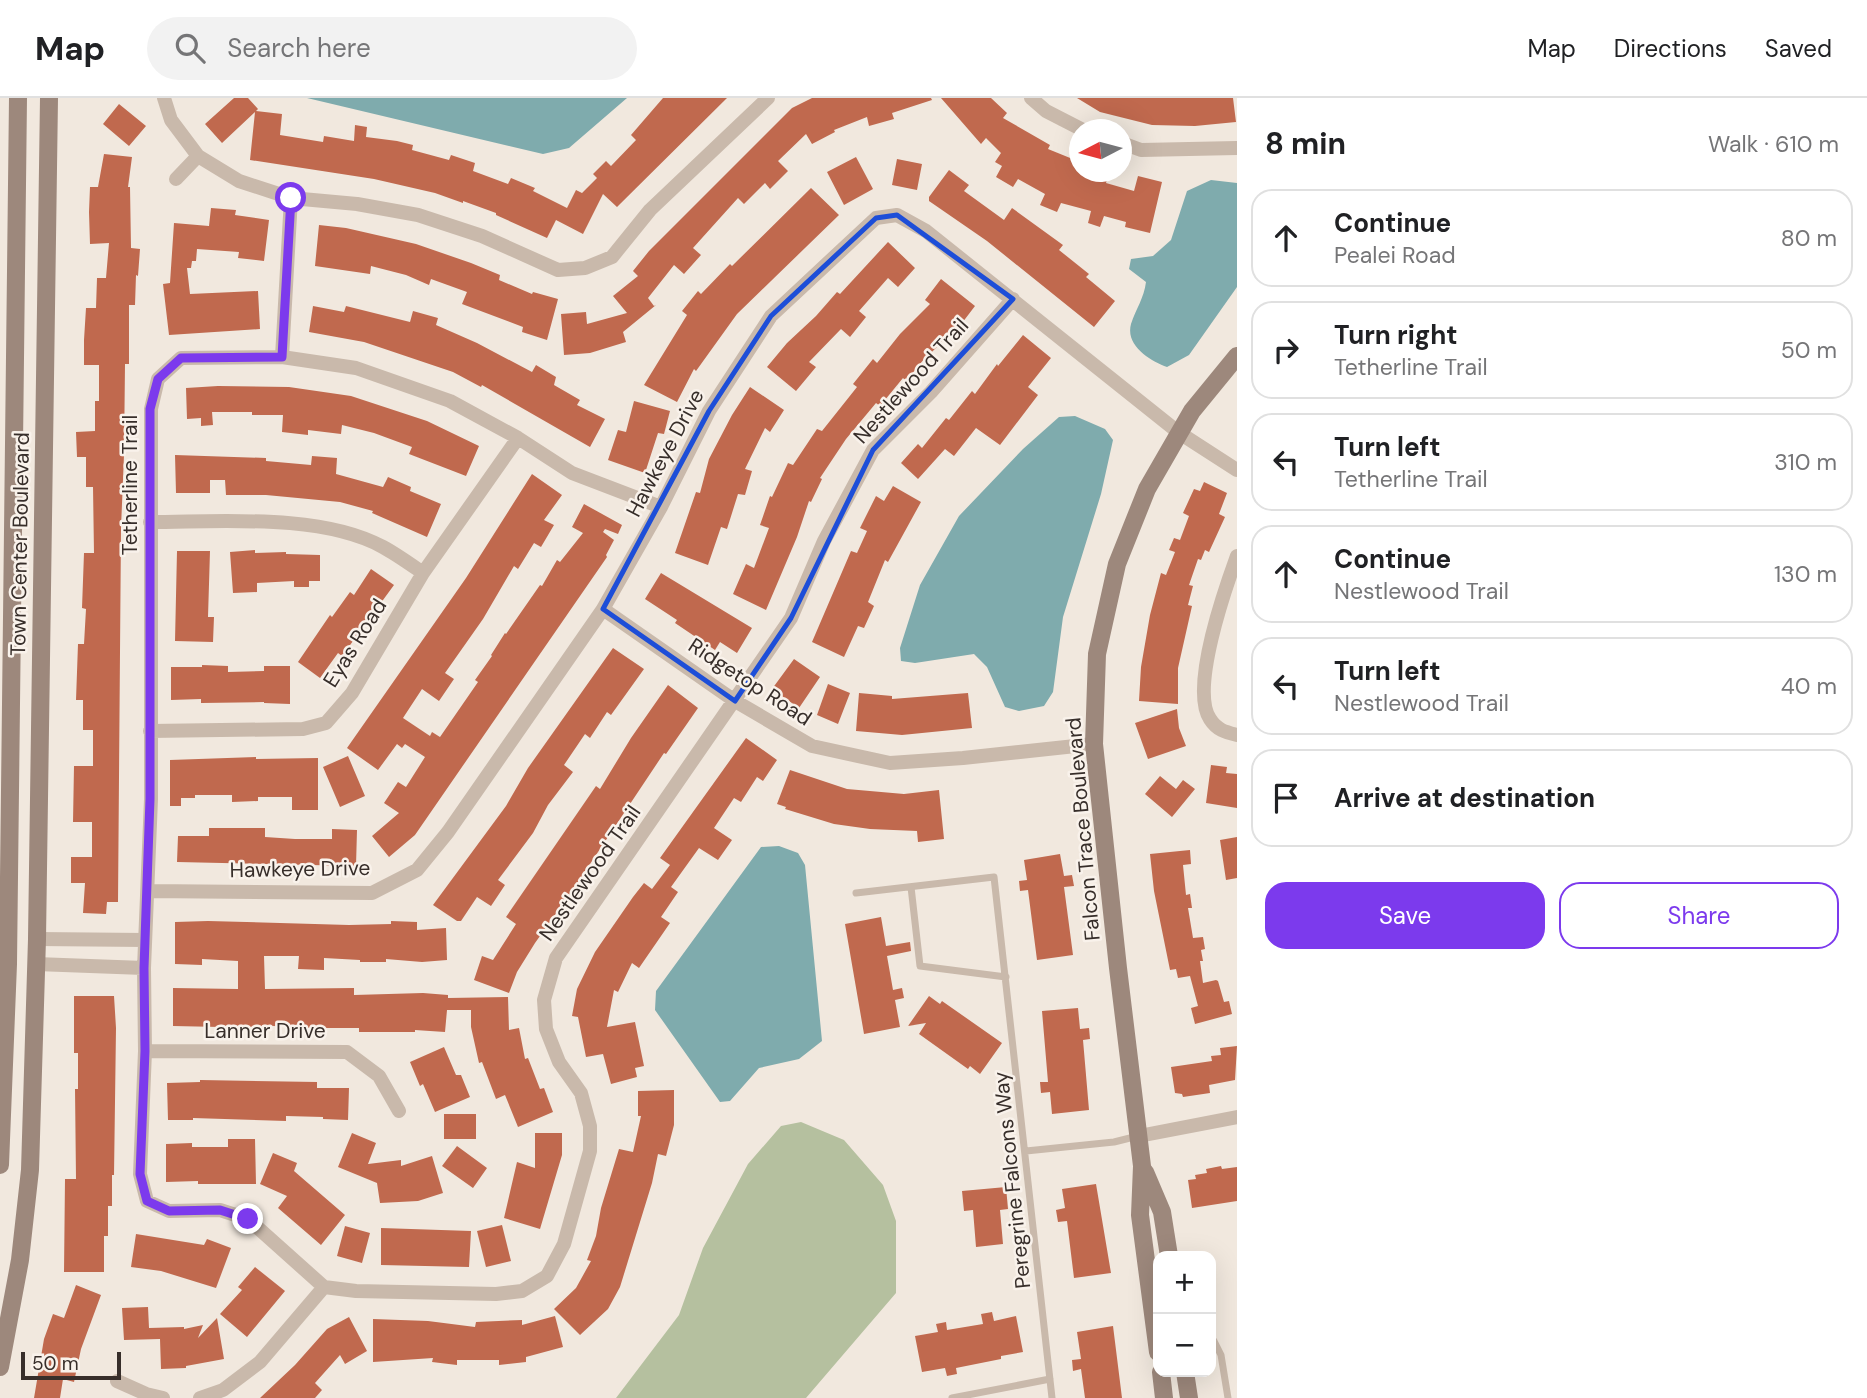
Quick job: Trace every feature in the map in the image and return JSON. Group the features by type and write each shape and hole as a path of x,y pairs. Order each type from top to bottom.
{"main road":[{"name":"Town Center Boulevard","path":"0,1165 6,589 18,98"},
{"name":"Town Center Boulevard","path":"0,1367 20,1260 30,1170 37,939 49,98"},
{"name":"Falcon Trace Boulevard","path":"1153,1314 1140,1215 1142,1166 1139,1136 1094,744 1097,654 1117,564 1147,489 1192,411 1237,356"},
{"path":"4,939 37,939"},
{"path":"4,963 36,964"},
{"name":"Falcon Trace Boulevard","path":"1142,1166 1162,1212 1168,1251"},
{"path":"1162,1377 1164,1398"},
{"path":"1186,1377 1189,1398"}],"street":[{"path":"164,98 171,120 198,156 239,181 291,198 357,204 418,215 482,236 558,270 585,268 612,257 650,210 768,98"},
{"path":"1031,98 1046,111 1069,123"},
{"path":"1132,147 1141,150 1237,148"},
{"path":"176,179 198,156"},
{"path":"282,357 291,198"},
{"name":"Hawkeye Drive","path":"148,891 372,893 417,870 448,832 603,609 661,507 709,411 771,316 876,218 897,215 926,231 1178,432 1237,470"},
{"name":"Nestlewood Trail","path":"324,1287 356,1291 496,1294 522,1291 547,1276 564,1244 590,1151 590,1126 581,1093 559,1062 546,1029 544,1000 556,958 792,618 824,541 873,450 931,392 1013,299"},
{"name":"Tetherline Trail","path":"144,968 150,731 150,409 158,379 181,358 282,357 356,368 450,401 518,438 572,473 661,507"},
{"name":"Eyas Road","path":"150,731 303,729 326,723 352,692 423,573 518,438"},
{"path":"150,522 288,523 343,532 381,546 423,573"},
{"path":"1237,556 1218,608 1208,653 1204,701 1209,719 1222,732 1237,734"},
{"name":"Ridgetop Road","path":"603,609 735,701 812,746 890,763 1094,744"},
{"path":"37,939 145,940"},
{"path":"36,964 144,968 145,1051 140,1174 147,1201 169,1211 220,1210 248,1219 324,1287 260,1362 223,1391 200,1398"},
{"name":"Lanner Drive","path":"145,1051 347,1052 379,1076 399,1111"},
{"path":"1139,1136 1234,1122"},
{"path":"117,1381 146,1394 163,1398"}],"lane":[{"name":"Peregrine Falcons Way","path":"856,893 994,877 1052,1398"},
{"path":"911,887 920,966 1006,977"},
{"path":"1026,1151 1114,1142 1139,1136"},
{"path":"1216,1345 1221,1355 1228,1398"},
{"path":"952,1398 1050,1379"}],"highlighted area":[{"path":"897,215 1013,299 873,450 791,618 735,701 603,609 709,411 771,316 876,218"}],"green space":[{"path":"801,1122 844,1140 883,1185 896,1221 896,1293 806,1398 616,1398 679,1315 703,1248 748,1164 781,1126"}],"water":[{"path":"307,98 627,98 569,148 543,154"},
{"path":"1211,180 1237,183 1237,287 1189,355 1167,367 1147,357 1132,339 1131,324 1146,282 1129,269 1131,259 1153,256 1171,240 1187,191"},
{"path":"1075,416 1105,429 1113,440 1101,494 1063,617 1053,692 1044,706 1019,711 1005,707 987,667 974,654 915,663 901,661 900,648 920,585 959,516 1023,449 1059,417"},
{"path":"779,846 798,853 805,865 822,1041 799,1059 759,1068 730,1101 720,1102 655,1010 656,991 761,847"}],"building":[{"path":"234,98 248,98 258,109 256,111 282,114 280,135 323,142 324,136 354,141 355,125 367,127 366,137 397,141 413,145 412,150 449,160 451,155 475,163 473,171 508,184 511,178 535,188 533,191 567,208 576,190 582,193 597,178 593,174 606,161 611,166 636,140 631,135 663,98 727,98 617,207 603,194 583,234 556,220 547,238 496,213 435,193 374,179 250,160 255,112 222,143 205,124"},
{"path":"812,98 932,100 892,113 894,119 869,126 867,117 834,130 835,132 812,144 806,134 778,161 788,171 770,189 765,183 744,204 738,198 693,248 701,255 684,274 674,265 648,298 656,305 623,332 626,342 590,353 564,355 561,314 586,312 587,324 627,313 613,296 638,276 633,271 649,251 792,108"},
{"path":"941,98 991,98 1007,113 1003,118 1050,145 1048,149 1069,158 1069,182 1106,182 1134,191 1138,176 1162,182 1150,233 1125,227 1126,222 1104,216 1100,227 1088,223 1091,211 1061,203 1057,212 1040,205 1045,194 1018,179 1013,187 996,177 1002,166 995,162 1001,153 986,138 981,144"},
{"path":"1077,98 1233,98 1236,122 1195,126 1152,125 1100,112"},
{"path":"119,104 146,126 129,146 103,124"},
{"path":"104,154 132,157 128,187 131,248 140,249 135,305 129,305 129,364 125,364 118,902 107,902 106,914 83,913 85,883 71,883 71,857 92,857 92,822 73,822 74,766 93,766 93,730 83,730 83,700 76,700 78,644 84,644 86,609 82,608 84,553 94,553 93,487 86,487 86,457 77,457 76,432 95,431 95,401 99,401 99,365 84,365 84,340 86,308 96,308 97,278 106,278 109,243 90,244 89,212 90,187 98,187"},
{"path":"856,157 873,189 844,205 827,172"},
{"path":"897,159 922,164 917,190 892,185"},
{"path":"949,170 969,185 964,191 1004,220 1012,208 1063,245 1059,250 1089,274 1086,277 1115,301 1094,327 987,241 929,201 929,197"},
{"path":"811,188 839,215 737,314 696,371 694,369 677,402 644,385 687,315 682,311 698,291 701,294 730,264 732,266"},
{"path":"211,208 236,210 235,215 269,220 264,261 238,258 239,252 197,249 196,261 192,261 191,268 187,268 190,294 258,291 260,329 169,335 163,284 170,283 174,223 209,226"},
{"path":"319,225 346,228 416,244 500,275 499,280 532,294 533,292 558,299 547,340 522,332 523,327 462,304 467,292 431,279 429,285 406,275 371,266 370,274 315,266"},
{"path":"888,242 915,268 898,287 888,278 859,311 866,317 850,337 841,329 809,362 816,367 796,391 767,367 787,343 837,292 840,294"},
{"path":"941,279 975,306 959,327 929,353 906,381 903,378 880,406 876,403 846,439 820,478 822,479 811,502 809,501 766,610 733,594 746,564 754,568 769,528 760,525 770,496 772,497 788,463 793,465 817,429 822,431 857,387 853,384 873,359 877,363 900,334 930,304 925,300"},
{"path":"313,306 344,312 346,306 410,322 413,311 438,318 436,325 532,372 536,365 556,377 554,385 580,400 577,405 605,419 590,447 482,385 481,387 453,372 364,342 309,332"},
{"path":"1023,335 1051,358 1028,387 1038,395 1000,445 976,428 954,456 945,449 918,479 901,463 918,444 922,448 972,391 975,394"},
{"path":"289,387 351,396 427,421 479,446 466,476 409,454 412,447 342,425 341,434 308,430 308,435 282,432 283,415 212,412 213,425 201,426 201,418 187,419 186,388"},
{"path":"750,387 784,410 770,432 765,428 745,469 752,471 745,495 738,494 727,529 721,527 708,565 675,553 696,492 700,493 709,459"},
{"path":"634,401 670,411 664,434 658,433 645,473 608,460 618,430 626,432"},
{"path":"175,455 266,458 266,461 311,465 312,456 337,458 336,474 383,487 388,477 411,487 410,491 441,504 427,537 372,513 373,511 340,502 266,495 226,495 225,480 210,480 210,493 176,493"},
{"path":"532,474 562,495 544,520 554,525 541,547 534,543 518,569 514,566 483,619 445,673 454,679 439,701 422,689 403,718 430,736 432,732 440,737 478,682 475,680 505,633 540,585 542,586 557,560 560,562 583,533 572,527 584,504 622,525 618,534 605,529 603,532 614,540 607,557 415,835 389,857 372,836 399,813 384,803 398,782 406,787 425,757 405,744 402,748 397,744 378,770 347,748 466,578"},
{"path":"1204,482 1227,493 1219,514 1225,517 1209,552 1205,550 1201,560 1198,559 1189,585 1193,586 1188,605 1192,606 1178,668 1178,704 1139,701 1141,667 1161,573 1166,575 1175,552 1169,550 1174,538 1180,540 1189,516 1183,513 1194,489 1200,491"},
{"path":"893,486 921,502 888,562 885,560 868,602 874,606 864,628 858,626 844,657 812,642 851,551 857,553 867,531 860,528 876,496 884,501"},
{"path":"255,550 255,553 320,555 320,581 309,581 309,587 294,587 294,581 257,583 257,592 233,593 230,552"},
{"path":"177,551 210,551 208,617 214,617 213,642 175,641"},
{"path":"371,569 394,585 342,656 338,653 320,678 298,662 330,615 332,617 350,592 354,595"},
{"path":"661,573 752,628 737,653 720,642 715,650 645,599"},
{"path":"613,648 644,669 611,715 607,712 590,738 585,734 564,765 573,772 498,880 505,885 491,906 477,897 461,921 457,921 433,905 506,806 528,768"},
{"path":"794,659 820,677 799,708 772,689"},
{"path":"228,666 228,672 264,671 264,666 290,666 290,704 171,700 171,667"},
{"path":"828,684 850,693 838,724 817,715"},
{"path":"668,685 698,708 666,754 664,753 535,943 517,972 509,993 474,980 482,956 493,960 516,924 506,917 596,786 600,789"},
{"path":"859,693 892,696 892,699 968,693 972,728 902,735 856,731"},
{"path":"1177,709 1179,728 1186,746 1148,759 1135,723"},
{"path":"746,738 777,760 763,781 757,777 741,802 734,798 714,828 732,840 718,860 699,848 671,887 678,892 661,917 670,923 639,968 632,963 618,992 614,990 607,1027 635,1022 644,1066 635,1068 637,1077 611,1084 603,1054 586,1057 578,1017 572,1016 577,989 595,952 633,897 644,883 652,889 670,865 660,858"},
{"path":"348,756 365,796 340,807 323,767"},
{"path":"318,758 318,810 292,810 292,797 258,797 258,801 232,802 232,795 195,795 195,798 181,798 181,806 170,806 170,760"},
{"path":"1211,765 1227,767 1226,773 1237,774 1237,808 1206,803"},
{"path":"790,770 847,789 904,794 939,790 944,839 918,842 917,831 834,824 785,809 786,807 777,804"},
{"path":"1160,776 1176,789 1183,780 1195,789 1172,817 1145,794"},
{"path":"209,828 265,828 265,837 295,839 332,839 332,829 357,830 356,866 177,862 178,836 209,836"},
{"path":"1237,837 1237,878 1226,880 1220,840"},
{"path":"1190,850 1191,864 1183,865 1186,895 1190,894 1192,908 1188,908 1193,938 1203,937 1205,949 1201,950 1203,961 1200,961 1203,983 1218,981 1224,1002 1229,1001 1232,1014 1195,1024 1191,1008 1198,1006 1190,976 1178,978 1176,969 1170,970 1154,891 1150,854"},
{"path":"1060,854 1064,876 1072,875 1074,886 1064,887 1073,955 1037,960 1028,890 1020,891 1019,881 1027,880 1024,860"},
{"path":"881,917 886,946 910,942 911,951 887,956 893,990 902,988 904,998 895,1000 900,1027 864,1034 845,924"},
{"path":"391,921 417,922 417,930 446,928 447,960 422,962 386,959 386,962 360,962 324,958 324,970 298,969 299,956 264,956 265,989 354,988 354,995 423,993 448,995 448,998 508,997 509,1030 519,1028 525,1059 528,1058 540,1089 544,1088 553,1112 518,1127 505,1095 496,1099 482,1062 479,1063 471,1027 471,1010 447,1010 445,1032 359,1032 359,1028 262,1025 262,1028 173,1026 173,988 238,989 238,961 202,959 202,965 175,964 175,922 349,925 391,924"},
{"path":"74,996 114,996 114,1175 112,1206 108,1206 108,1236 104,1236 104,1272 64,1272 65,1179 76,1179 75,1089 78,1089 78,1053 74,1053"},
{"path":"929,996 940,1004 942,1001 1002,1043 980,1074 970,1066 968,1069 919,1034 926,1023 908,1026"},
{"path":"1078,1008 1080,1029 1089,1028 1090,1039 1083,1040 1089,1110 1052,1114 1050,1092 1041,1093 1040,1082 1048,1082 1042,1011"},
{"path":"1237,1046 1235,1080 1209,1085 1210,1093 1183,1097 1182,1094 1175,1093 1171,1067 1212,1061 1211,1056 1221,1055 1220,1048"},
{"path":"444,1047 456,1075 461,1075 470,1097 435,1112 410,1062"},
{"path":"200,1080 317,1082 317,1088 349,1088 348,1120 286,1116 286,1121 193,1118 168,1120 167,1083"},
{"path":"674,1090 674,1125 666,1156 658,1154 652,1183 620,1287 608,1309 580,1335 554,1309 576,1288 591,1261 587,1260 619,1149 633,1152 641,1116 638,1116 638,1091"},
{"path":"444,1114 476,1114 476,1139 444,1139"},
{"path":"352,1133 376,1143 368,1164 401,1160 401,1166 432,1156 443,1193 418,1201 380,1203 377,1183 338,1167"},
{"path":"535,1133 562,1133 562,1155 540,1229 504,1218 517,1162 535,1168"},
{"path":"228,1139 255,1139 256,1184 166,1182 166,1144 192,1143 192,1147 228,1147"},
{"path":"457,1146 487,1168 473,1188 442,1166"},
{"path":"273,1153 297,1163 294,1171 345,1215 321,1245 278,1208 287,1196 260,1184"},
{"path":"1221,1166 1222,1169 1237,1167 1237,1201 1192,1208 1188,1180 1196,1179 1195,1175 1207,1173 1206,1169"},
{"path":"1096,1184 1111,1273 1074,1278 1067,1221 1058,1222 1056,1210 1065,1208 1062,1189"},
{"path":"1006,1187 1008,1209 1000,1210 1003,1244 976,1247 973,1210 964,1211 962,1191"},
{"path":"502,1225 511,1261 486,1267 477,1231"},
{"path":"345,1226 370,1233 362,1263 337,1256"},
{"path":"381,1228 471,1231 469,1267 381,1265"},
{"path":"136,1234 204,1245 207,1239 231,1248 216,1288 161,1271 131,1267"},
{"path":"255,1267 285,1291 247,1337 220,1314 242,1290 238,1287"},
{"path":"76,1285 101,1295 81,1349 74,1382 63,1379 60,1398 34,1398 44,1339 53,1314 64,1318"},
{"path":"148,1307 149,1328 184,1329 203,1325 198,1338 217,1318 224,1359 186,1368 161,1369 160,1339 124,1340 122,1308"},
{"path":"992,1312 994,1321 1016,1316 1023,1352 956,1368 957,1374 947,1376 945,1368 922,1372 915,1336 938,1332 936,1324 946,1322 947,1330 983,1324 981,1314"},
{"path":"555,1316 563,1347 526,1357 526,1362 499,1365 499,1360 457,1360 457,1365 432,1362 433,1358 373,1362 373,1319 428,1321 475,1327 476,1322 522,1320 522,1325"},
{"path":"349,1317 367,1351 345,1364 340,1355 315,1383 322,1390 315,1398 260,1398 295,1365 327,1329"},
{"path":"1113,1326 1122,1398 1085,1398 1081,1369 1073,1371 1072,1360 1081,1359 1077,1332"}],"route":[{"path":"248,1219 220,1210 169,1211 147,1201 140,1174 150,799 150,409 158,379 181,358 282,357 291,198"}]}
